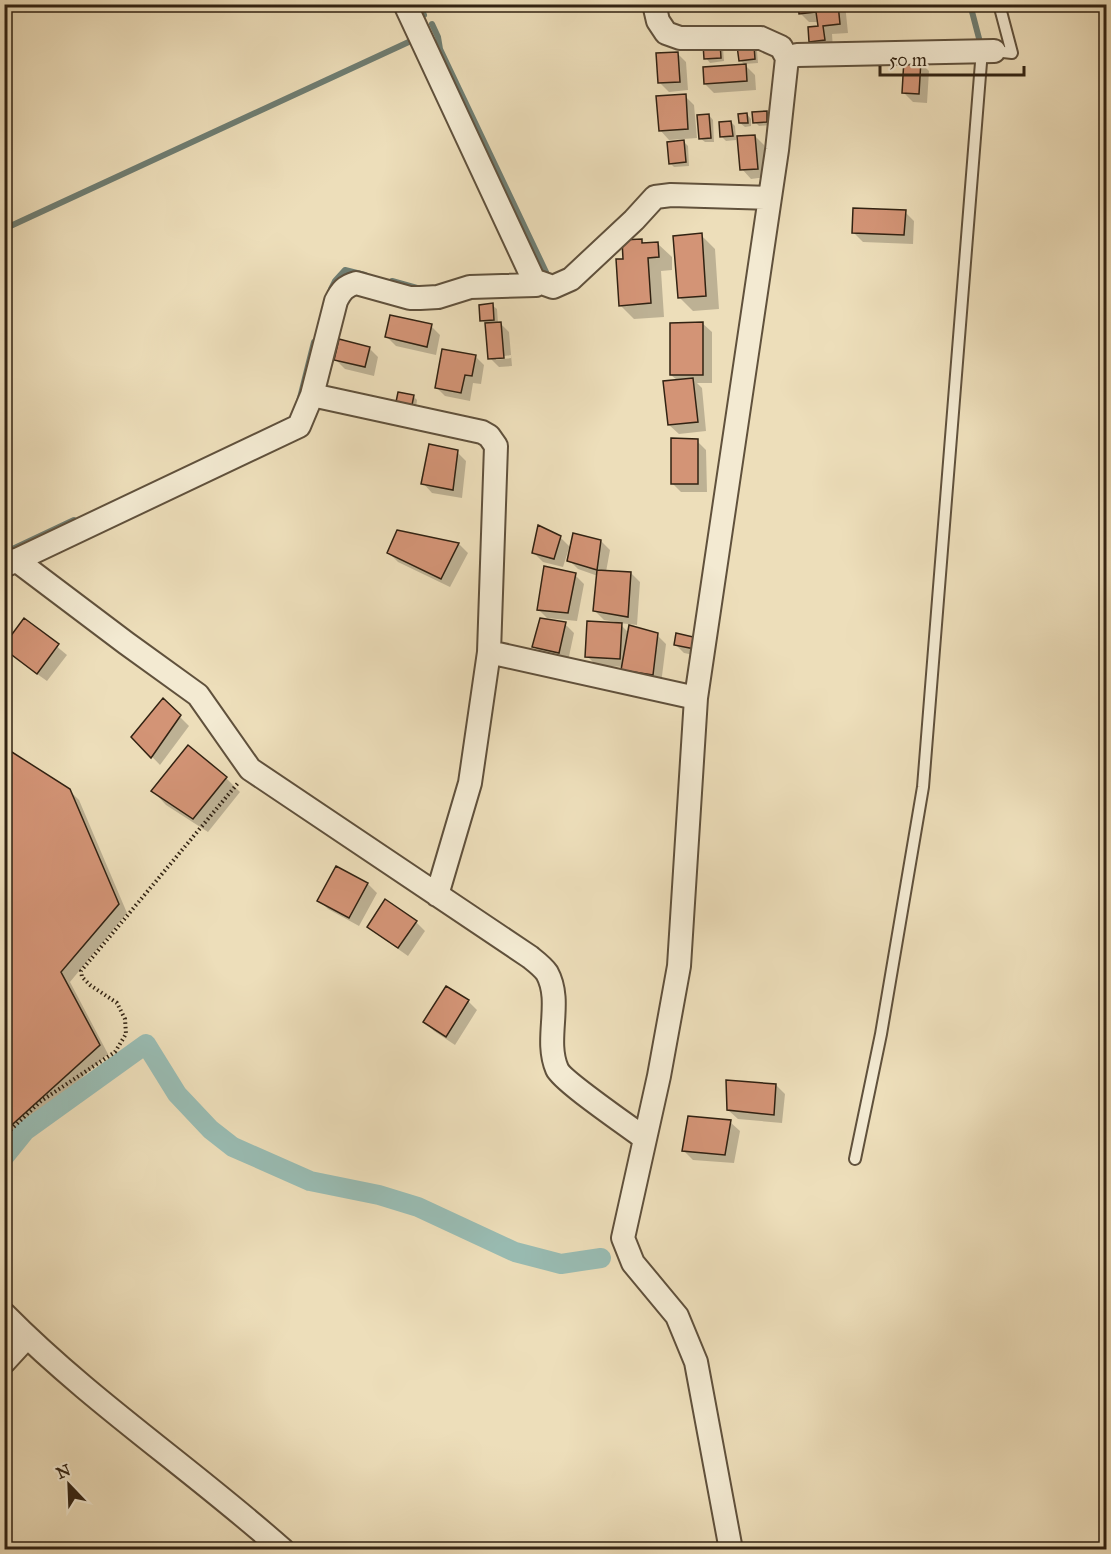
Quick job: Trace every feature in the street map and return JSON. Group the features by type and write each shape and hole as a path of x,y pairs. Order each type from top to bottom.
{"street":[{"path":"405,4 536,285"},
{"path":"654,4 658,21 666,33 680,38 761,38 781,47 787,58 777,150 696,698 679,966 659,1076 622,1238 633,1263 677,1316 696,1362 731,1550"},
{"path":"787,58 797,55 988,50"},
{"path":"10,563 299,426 312,395 336,301 348,285 356,283 410,298 438,297 470,287 536,285 539,282 554,288 572,279 655,197 671,195 769,198"},
{"path":"312,395 482,432 489,436 496,446 489,652 470,783 437,894"},
{"path":"10,563 198,695 250,769 530,957 546,971 553,992 553,1051 557,1071 605,1111 644,1138"},
{"path":"489,652 696,698"},
{"path":"4,1314 27,1337 283,1550"},
{"path":"4,1362 27,1337"}],"lane":[{"path":"855,1159 881,1034 923,787 988,50 1012,53 999,4"}],"path":[{"path":"4,1136 41,1101 115,1052 126,1034 125,1019 117,1003 90,985 82,977 81,971 250,769"}],"building":[{"path":"798,4 838,4 840,24 823,26 825,40 809,42 808,27 818,26 816,12 799,14"},
{"path":"720,42 721,58 704,59 703,44"},
{"path":"754,45 755,59 739,61 737,46"},
{"path":"678,52 680,82 658,83 656,53"},
{"path":"904,59 921,60 919,94 902,93"},
{"path":"746,64 747,81 704,84 703,67"},
{"path":"686,94 688,129 659,131 656,96"},
{"path":"767,111 767,122 753,123 752,112"},
{"path":"747,113 748,123 739,123 738,114"},
{"path":"709,114 711,138 699,139 697,115"},
{"path":"731,121 733,136 720,137 719,122"},
{"path":"755,135 758,169 740,170 737,136"},
{"path":"684,140 686,162 669,164 667,142"},
{"path":"853,208 906,210 904,235 852,233"},
{"path":"702,233 706,296 678,298 673,236"},
{"path":"642,239 642,243 658,242 659,257 648,258 651,303 619,306 616,259 623,259 622,240"},
{"path":"493,303 494,320 480,321 479,305"},
{"path":"390,315 432,324 427,347 385,337"},
{"path":"501,322 504,358 488,359 485,323"},
{"path":"703,322 703,375 670,375 670,323"},
{"path":"339,339 370,347 365,367 334,360"},
{"path":"442,349 476,355 472,376 465,375 461,393 435,388"},
{"path":"693,378 698,422 668,425 663,381"},
{"path":"398,392 414,395 412,405 396,402"},
{"path":"671,438 698,439 698,484 671,484"},
{"path":"429,444 458,450 453,490 421,484"},
{"path":"538,525 561,536 554,559 532,553"},
{"path":"397,530 459,543 441,579 387,553"},
{"path":"573,533 601,540 597,570 567,561"},
{"path":"544,566 576,573 568,613 537,610"},
{"path":"597,570 631,572 628,617 593,611"},
{"path":"24,618 59,644 37,674 4,649 4,645"},
{"path":"540,618 566,622 559,653 532,647"},
{"path":"587,621 622,623 620,659 585,657"},
{"path":"629,625 658,633 653,675 621,670"},
{"path":"676,633 702,639 700,650 674,645"},
{"path":"163,698 181,715 151,758 131,737"},
{"path":"188,745 227,777 193,819 151,791"},
{"path":"4,747 70,789 119,904 61,972 100,1045 4,1132"},
{"path":"336,866 368,883 349,918 317,901"},
{"path":"385,899 417,921 398,948 367,927"},
{"path":"446,986 469,1000 446,1037 423,1022"},
{"path":"726,1080 776,1084 774,1115 727,1110"},
{"path":"688,1116 731,1120 725,1155 682,1151"}],"waterway":[{"path":"419,4 424,15"},
{"path":"970,4 981,46"},
{"path":"432,24 440,49 546,272"},
{"path":"4,229 413,40"},
{"path":"331,289 345,270 365,275"},
{"path":"392,281 417,288"},
{"path":"299,402 314,342"},
{"path":"4,553 74,520"},
{"path":"4,1157 25,1131 146,1044 177,1094 210,1129 233,1147 310,1181 379,1195 418,1207 515,1252 561,1264 601,1258"}]}
